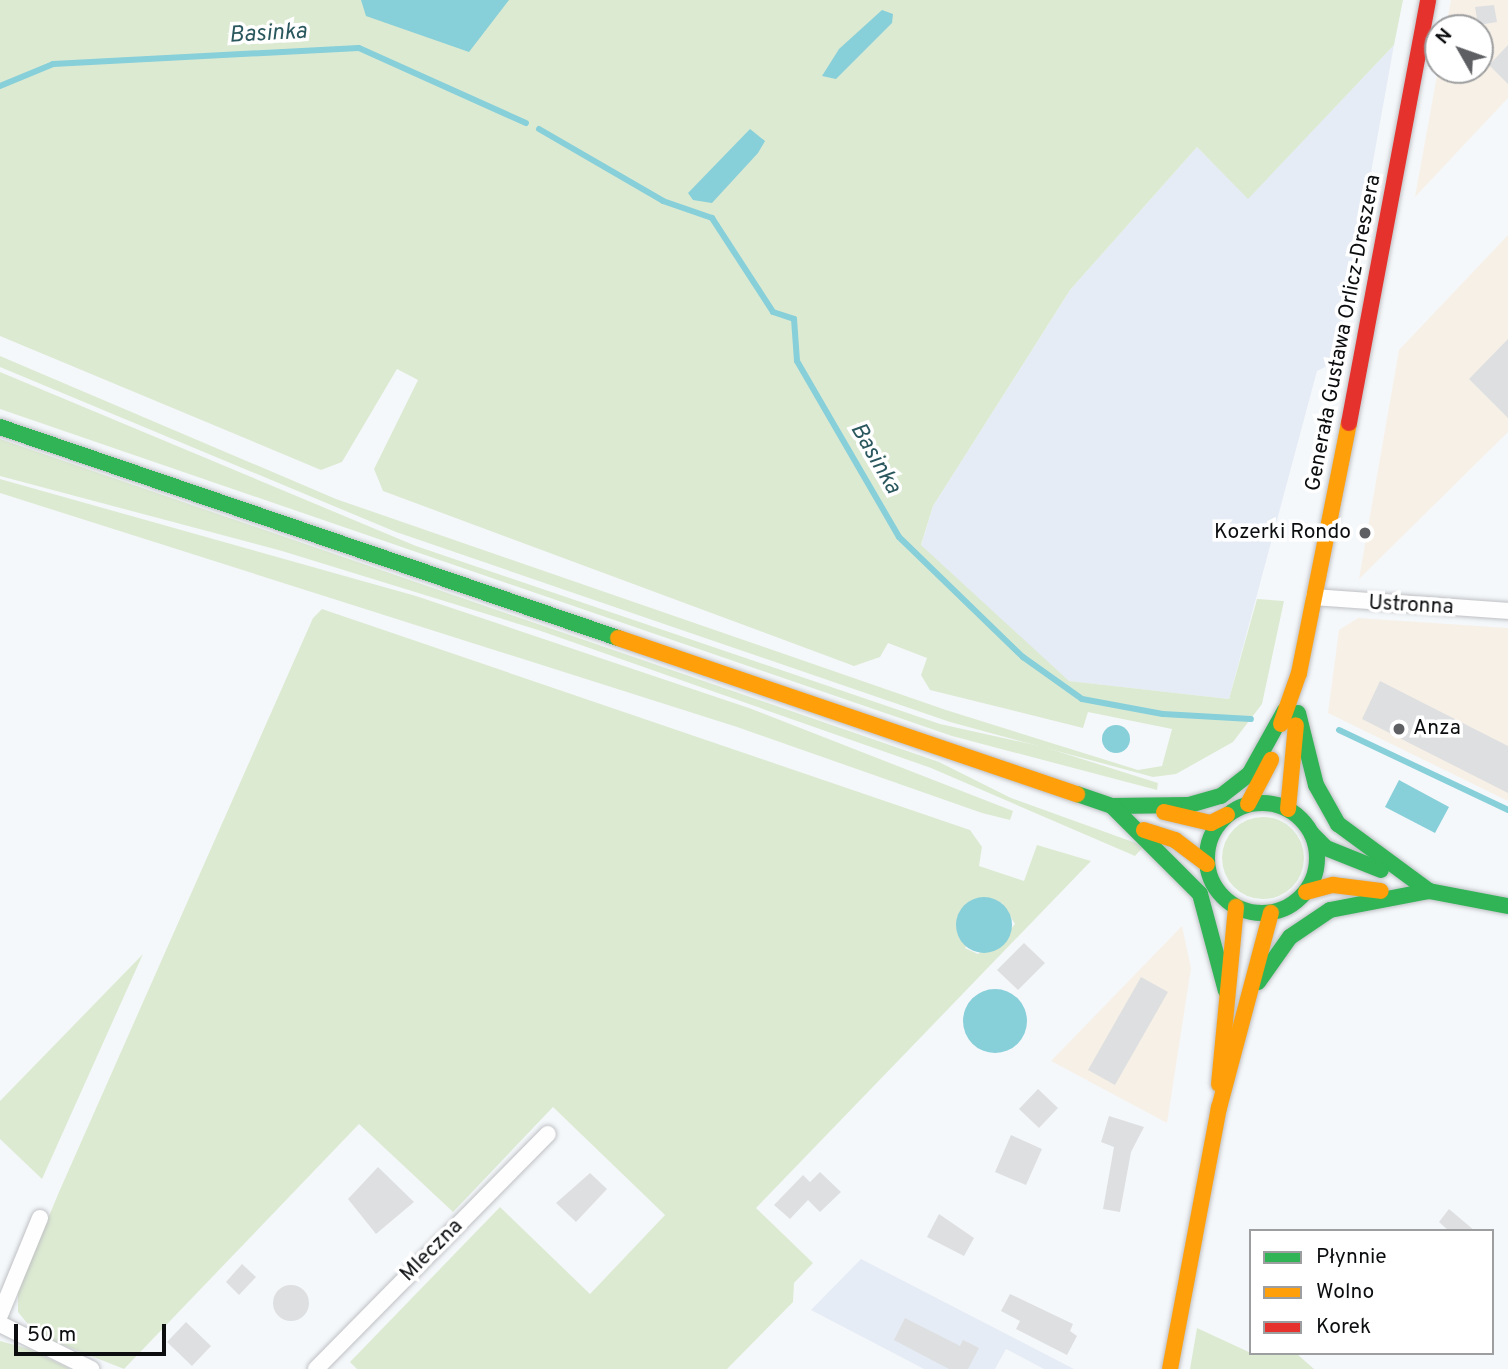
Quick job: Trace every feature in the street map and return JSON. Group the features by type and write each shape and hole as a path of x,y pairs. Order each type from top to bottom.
{"main road":[{"name":"Generała Gustawa Orlicz-Dreszera","path":"1288,809 1291,712 1428,0"},
{"path":"0,427 1112,806 1146,803 1189,805 1235,787 1250,773 1291,712"},
{"name":"Generała Gustawa Orlicz-Dreszera","path":"1248,804 1291,712"},
{"path":"1291,712 1325,805 1366,850 1408,886"},
{"path":"1146,803 1210,823 1248,804 1288,809 1312,834 1347,858 1408,886 1508,906"},
{"path":"1112,806 1200,894 1226,991"},
{"path":"1207,864 1211,837 1227,815"},
{"path":"1135,828 1175,839 1207,864 1222,896 1236,906 1271,913 1306,892 1333,885 1408,886"},
{"path":"1306,892 1317,864 1312,834"},
{"path":"1248,996 1307,921 1355,902 1408,886"},
{"path":"1219,1108 1218,1040 1236,906"},
{"path":"1170,1369 1219,1108 1271,913"}],"street":[{"name":"Ustronna","path":"1314,597 1508,611"},
{"name":"Mleczna","path":"316,1369 548,1134"},
{"path":"0,1315 40,1218"},
{"path":"0,1324 91,1369"}],"shaded area":[{"path":"1451,0 1508,0 1508,98 1415,197 1435,84 1494,84 1494,14 1448,14"},
{"path":"1394,45 1337,361 1317,371 1229,699 1068,681 921,546 933,506 1070,290 1197,147 1248,198"},
{"path":"1508,235 1508,432 1359,579 1399,350"},
{"path":"1358,618 1508,628 1508,801 1328,713 1339,630"},
{"path":"1182,926 1191,968 1167,1123 1051,1061"},
{"path":"861,1259 1074,1369 1044,1369 1006,1349 995,1369 924,1369 811,1310"}],"green space":[{"path":"0,0 1403,0 1394,45 1248,199 1197,147 1070,290 933,506 921,545 1069,681 1229,699 1257,599 1284,601 1262,704 1233,742 1176,774 1153,777 950,722 396,532 0,367 0,356 336,499 946,710 1138,770 1162,766 1172,729 1088,712 1083,728 930,690 921,675 927,658 888,643 880,657 854,666 383,491 374,469 418,380 397,369 342,462 321,470 0,336"},
{"path":"0,372 416,546 940,724 1044,747 1158,783 1157,790 952,736 0,409"},
{"path":"0,439 939,762 1011,798 1144,846 1135,856 931,768 538,630 282,551 0,476"},
{"path":"0,479 416,596 749,708 1013,811 1010,820 982,813 737,727 0,493"},
{"path":"322,609 970,830 982,847 979,866 1024,881 1037,845 1091,861 756,1208 813,1263 794,1283 793,1302 727,1369 357,1369 350,1362 500,1207 590,1294 665,1215 553,1107 453,1212 359,1124 124,1369 36,1334 18,1312 18,1290 59,1192 313,618","holes":["1002,903 1015,924 978,954 965,948"]},
{"path":"1263,817 1279,820 1292,829 1301,842 1304,858 1301,874 1292,887 1279,896 1263,899 1247,896 1234,887 1225,874 1222,858 1225,842 1234,829 1247,820"},
{"path":"143,954 42,1179 0,1139 0,1101"},
{"path":"1197,1328 1249,1352 1249,1355 1298,1355 1314,1369 1190,1369"},
{"path":"0,1341 29,1349 70,1369 0,1369"}],"water":[{"path":"361,0 509,0 469,52 366,16"},
{"path":"882,10 893,14 892,23 836,79 822,76 839,49"},
{"path":"750,129 765,141 758,153 712,203 693,200 688,193"},
{"path":"1116,725 1126,729 1130,739 1126,749 1116,753 1106,749 1102,739 1106,729"},
{"path":"1399,780 1449,807 1435,833 1385,807"},
{"path":"984,897 999,902 1007,910 1012,925 1007,940 999,948 984,953 969,948 961,940 956,925 961,910 969,902"},
{"path":"989,989 1001,989 1018,998 1025,1009 1025,1033 1018,1044 1001,1053 989,1053 977,1048 968,1039 963,1027 963,1015 968,1003 977,994"}],"building":[{"path":"1494,5 1497,22 1494,22 1494,14 1476,14 1475,7"},
{"path":"1508,45 1508,84 1494,70 1494,60"},
{"path":"1508,339 1508,418 1469,379"},
{"path":"1380,681 1508,746 1508,793 1362,719"},
{"path":"1024,943 1045,963 1018,990 997,970"},
{"path":"1141,977 1168,992 1115,1085 1088,1070"},
{"path":"1038,1089 1058,1108 1039,1128 1019,1109"},
{"path":"1109,1116 1144,1127 1131,1152 1120,1212 1103,1209 1114,1147 1101,1142"},
{"path":"1011,1135 1042,1149 1026,1185 995,1172"},
{"path":"378,1167 414,1202 376,1234 348,1199"},
{"path":"820,1172 841,1192 820,1212 808,1200 790,1219 774,1205 803,1175 810,1182"},
{"path":"590,1173 607,1189 576,1222 556,1203"},
{"path":"1449,1209 1473,1229 1447,1229 1439,1222"},
{"path":"939,1214 974,1238 964,1256 927,1237"},
{"path":"242,1264 256,1277 239,1295 226,1282"},
{"path":"291,1285 304,1290 309,1303 304,1316 291,1321 278,1316 273,1303 278,1290"},
{"path":"1010,1294 1073,1324 1070,1331 1077,1336 1067,1355 1016,1329 1020,1321 1001,1311"},
{"path":"905,1318 960,1346 963,1340 979,1348 968,1369 949,1369 894,1340"},
{"path":"186,1322 211,1346 192,1366 167,1342"}],"waterway":[{"name":"Basinka","path":"0,86 53,64 359,48 526,123"},
{"name":"Basinka","path":"539,129 663,201 712,218 773,312 794,319 797,361 899,537 1023,657 1082,699 1163,714 1251,719"},
{"name":"Basinka","path":"1339,730 1508,810"}],"traffic: fast":[{"path":"0,427 618,638"},
{"path":"1077,794 1112,806 1189,805 1221,796 1250,773 1285,710"},
{"path":"1298,713 1316,785 1338,824 1429,891"},
{"path":"1262,803 1283,807 1301,819 1313,837 1317,858 1313,879 1301,897 1283,909 1262,913 1241,909 1223,897 1211,879 1207,858 1211,837 1223,819 1241,807 1262,803"},
{"path":"1112,806 1200,894 1226,991"},
{"path":"1312,834 1326,848 1381,870"},
{"path":"1258,982 1290,937 1330,910 1429,891 1508,906"}],"traffic: slow":[{"path":"1281,724 1299,673 1349,423"},
{"path":"618,638 1077,794"},
{"path":"1288,809 1296,725"},
{"path":"1248,804 1271,760"},
{"path":"1164,812 1211,823 1227,815"},
{"path":"1144,830 1175,840 1207,864"},
{"path":"1306,892 1333,885 1381,891"},
{"path":"1219,1084 1236,907"},
{"path":"1170,1369 1219,1108 1271,913"}],"traffic: jam":[{"path":"1349,423 1428,0"}],"place":[{"name":"Kozerki Rondo","path":"1365,533"},
{"name":"Anza","path":"1399,729"}]}
